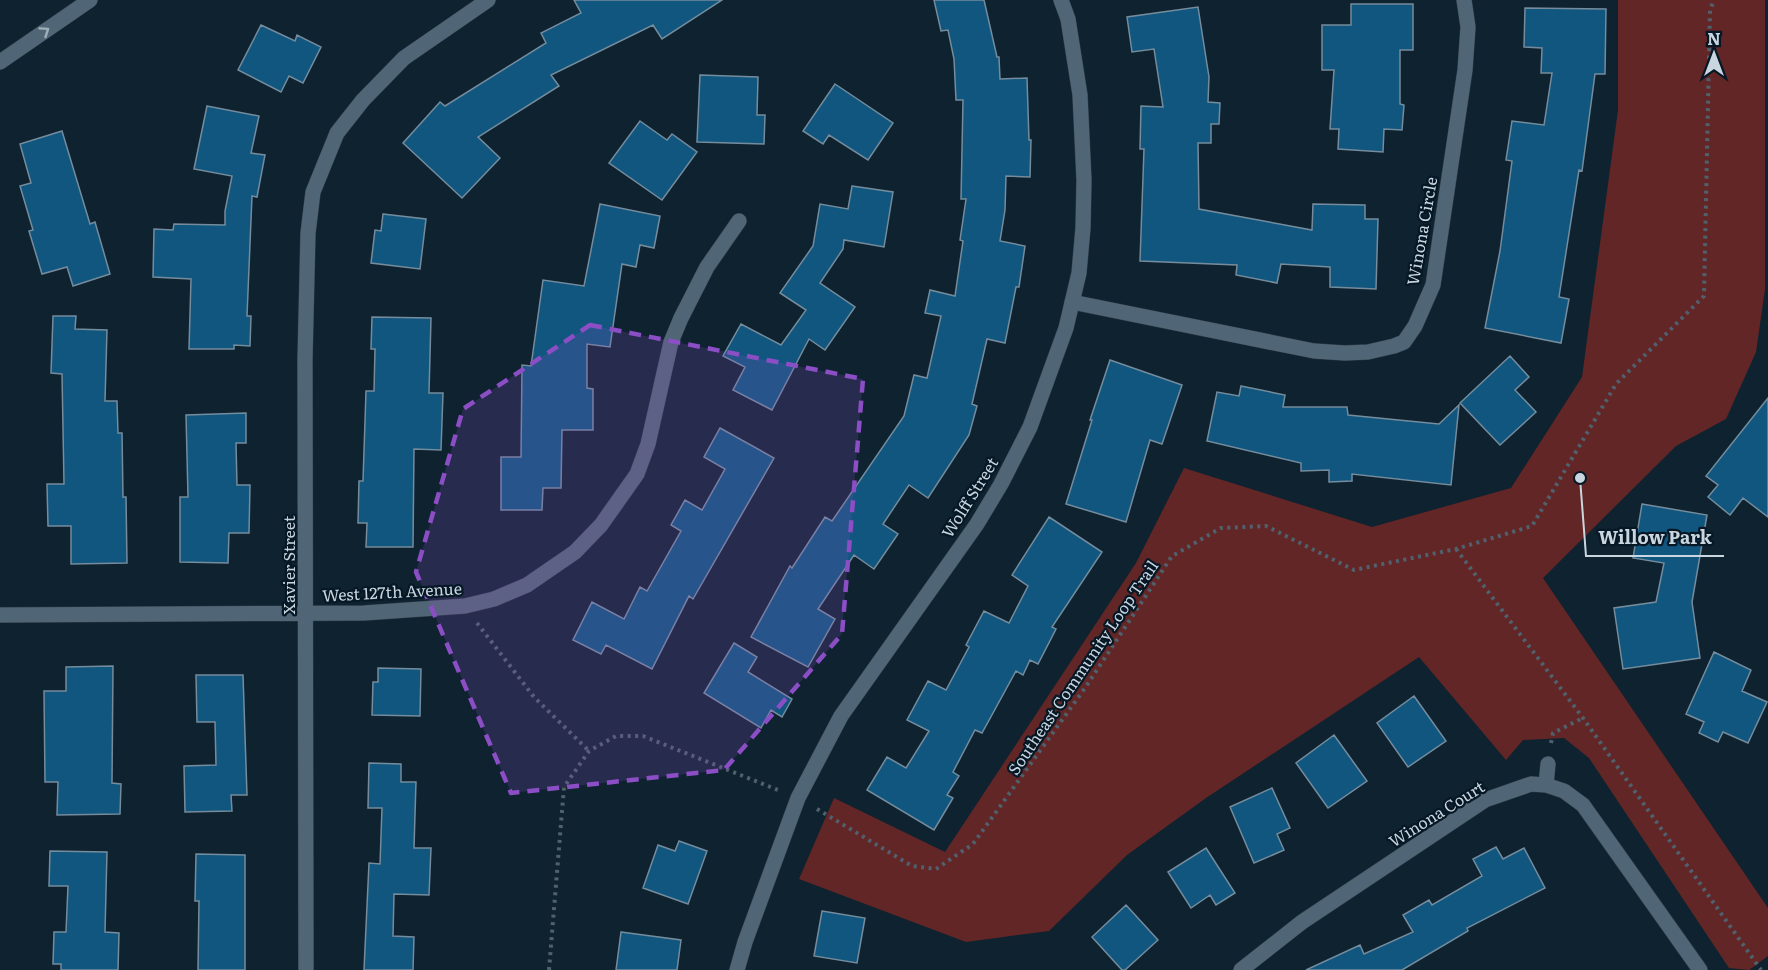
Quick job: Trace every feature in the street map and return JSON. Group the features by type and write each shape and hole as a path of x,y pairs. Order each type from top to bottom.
{"street":[{"path":"0,62 90,0"},
{"name":"Xavier Street","path":"306,970 305,358 308,233 313,192 337,134 363,100 404,58 488,0"},
{"name":"Wolff Street","path":"737,970 745,942 798,798 841,716 977,524 1001,484 1030,427 1066,328 1079,273 1084,180 1080,96 1068,19 1061,0"},
{"name":"Winona Circle","path":"1072,302 1314,351 1368,352 1404,342 1415,326 1433,285 1465,70 1467,27 1464,0"},
{"name":"West 127th Avenue","path":"0,615 364,613 465,606 494,599 527,585 575,552 607,517 637,474 648,444 672,342 681,318 707,267 740,221"},
{"path":"1548,764 1546,785 1564,791 1583,805 1700,970"},
{"name":"Winona Court","path":"1241,970 1302,922 1485,800 1531,784 1546,785"}],"path":[{"name":"Southeast Community Loop Trail","path":"549,970 564,787 589,751 616,736 643,736 798,798 912,866 936,869 973,844 1085,688 1172,556 1221,528 1266,525 1354,570 1456,549 1532,525 1617,384 1704,296 1710,10 1714,0"},
{"path":"1456,549 1583,718 1761,970"},
{"path":"465,606 534,697 589,751"},
{"path":"1548,764 1553,733 1583,718"}],"highlighted area":[{"path":"590,325 863,379 842,634 724,770 511,793 416,572 463,409"}],"shaded area":[{"path":"1618,0 1765,0 1765,289 1756,352 1726,419 1676,446 1543,578 1768,908 1768,956 1749,970 1729,968 1589,758 1564,738 1523,740 1506,760 1419,657 1206,798 1127,855 1049,931 966,942 799,879 834,798 945,852 1136,563 1184,468 1372,527 1511,488 1582,377 1618,110"}],"building":[{"path":"574,0 722,0 662,39 653,25 551,75 559,86 478,137 500,158 462,198 403,143 440,102 445,106 546,43 541,33 581,13"},
{"path":"934,0 984,0 997,57 999,57 1000,79 1027,78 1029,140 1031,140 1030,177 1006,176 1005,210 1000,241 1025,246 1019,287 1016,287 1005,343 987,339 972,404 977,406 969,435 928,498 909,485 883,524 898,534 874,569 854,555 818,609 835,619 808,667 751,637 790,566 792,568 825,517 832,521 904,416 914,375 927,378 941,316 925,313 930,290 955,296 966,199 961,199 963,100 956,100 954,59 948,30 941,31"},
{"path":"1351,4 1413,4 1413,50 1400,50 1400,104 1404,105 1402,130 1384,129 1383,152 1338,149 1339,129 1330,129 1334,70 1322,70 1322,25 1351,25"},
{"path":"1198,7 1209,77 1208,102 1220,103 1219,124 1211,124 1211,143 1198,143 1199,209 1312,230 1313,204 1365,205 1365,219 1378,219 1376,289 1330,287 1330,267 1281,264 1277,283 1236,275 1237,265 1140,261 1144,149 1140,149 1141,106 1163,107 1154,49 1132,52 1127,17"},
{"path":"1525,8 1606,9 1605,74 1595,74 1582,171 1579,170 1559,297 1569,299 1561,343 1485,328 1500,251 1512,161 1506,160 1512,121 1544,125 1552,73 1541,73 1542,48 1524,47"},
{"path":"261,25 295,41 297,35 321,47 303,83 289,76 281,92 238,70"},
{"path":"700,75 758,77 757,115 765,115 764,144 697,142"},
{"path":"835,84 893,123 868,160 829,135 823,144 803,131"},
{"path":"207,106 259,116 251,153 265,155 257,197 252,196 247,316 251,316 250,346 234,345 234,349 189,349 191,279 153,277 154,229 173,230 174,224 225,225 225,211 232,176 194,169"},
{"path":"640,121 667,140 672,134 697,152 662,200 609,163"},
{"path":"62,131 90,224 95,222 110,274 73,286 67,267 42,274 29,231 33,230 20,186 31,183 20,144"},
{"path":"852,186 893,192 884,247 844,240 843,249 820,283 855,307 825,350 809,339 772,410 733,390 745,367 723,356 741,324 781,345 806,310 780,293 813,246 820,204 848,209"},
{"path":"600,204 660,216 654,248 640,245 636,267 622,264 610,347 587,344 587,388 593,389 593,430 562,430 561,488 543,488 542,510 501,510 501,457 521,457 522,365 531,366 543,280 584,286"},
{"path":"383,214 426,219 420,269 371,263 375,230 381,231"},
{"path":"53,316 76,316 75,329 107,330 105,401 117,401 118,433 122,433 127,563 71,564 71,526 48,526 47,484 64,484 62,374 51,373"},
{"path":"372,317 431,318 429,393 443,393 441,450 414,449 413,547 366,547 367,523 358,523 359,481 363,481 366,391 374,391 375,349 371,349"},
{"path":"1510,356 1529,377 1515,390 1536,412 1500,445 1460,403"},
{"path":"1110,360 1182,385 1162,444 1150,440 1126,522 1066,504"},
{"path":"1241,386 1285,395 1283,407 1347,407 1348,415 1439,424 1459,405 1451,485 1352,474 1352,481 1329,482 1329,470 1301,471 1301,463 1207,441 1217,392 1239,396"},
{"path":"1768,398 1768,517 1743,498 1730,515 1708,497 1718,485 1706,476"},
{"path":"246,413 246,443 236,443 237,485 250,485 249,533 229,533 228,563 180,562 180,497 188,497 186,415"},
{"path":"720,428 774,458 693,599 689,596 652,669 606,645 601,654 573,640 592,602 624,619 640,587 647,591 681,531 671,525 685,500 702,510 725,469 704,457"},
{"path":"1642,504 1707,515 1692,602 1700,658 1623,669 1614,608 1656,602 1664,563 1633,558"},
{"path":"1049,517 1102,552 1052,627 1056,629 1038,664 1030,660 1023,675 1016,671 982,733 975,730 953,772 959,776 947,795 953,798 934,830 867,790 887,757 906,768 929,731 907,720 928,681 946,690 969,647 966,645 984,611 1009,623 1028,586 1012,575"},
{"path":"734,643 757,657 748,672 792,699 782,717 771,710 761,728 704,693"},
{"path":"1714,652 1751,670 1742,691 1767,702 1748,743 1723,732 1718,742 1699,733 1704,722 1686,714"},
{"path":"113,666 112,783 121,784 120,814 57,815 58,782 45,782 44,691 66,691 66,667"},
{"path":"378,668 421,669 420,716 372,715 373,682 378,682"},
{"path":"196,675 243,675 247,795 231,795 232,811 185,812 184,766 216,765 215,722 197,722"},
{"path":"1414,696 1446,741 1408,767 1377,723"},
{"path":"1334,735 1367,781 1328,808 1296,763"},
{"path":"369,763 401,764 401,782 416,782 414,848 431,848 429,895 394,894 393,936 414,937 413,970 364,970 369,863 380,864 382,808 368,808"},
{"path":"1272,788 1290,828 1277,834 1284,850 1254,863 1230,807"},
{"path":"679,841 707,851 688,904 643,888 658,845 675,851"},
{"path":"1496,847 1503,859 1524,848 1545,888 1467,928 1468,931 1402,970 1306,970 1360,945 1364,954 1413,932 1403,915 1429,900 1432,905 1482,876 1473,859"},
{"path":"1206,848 1235,893 1216,905 1210,895 1191,908 1168,872"},
{"path":"50,851 107,852 105,932 119,933 118,970 61,970 61,964 53,964 54,932 66,932 68,886 49,886"},
{"path":"196,854 245,855 245,970 198,970 199,901 195,901"},
{"path":"1126,905 1158,940 1125,970 1122,970 1092,937"},
{"path":"822,911 865,918 857,963 814,956"},
{"path":"621,932 681,940 677,970 616,970"}],"place":[{"name":"Willow Park","path":"1580,478"}]}
